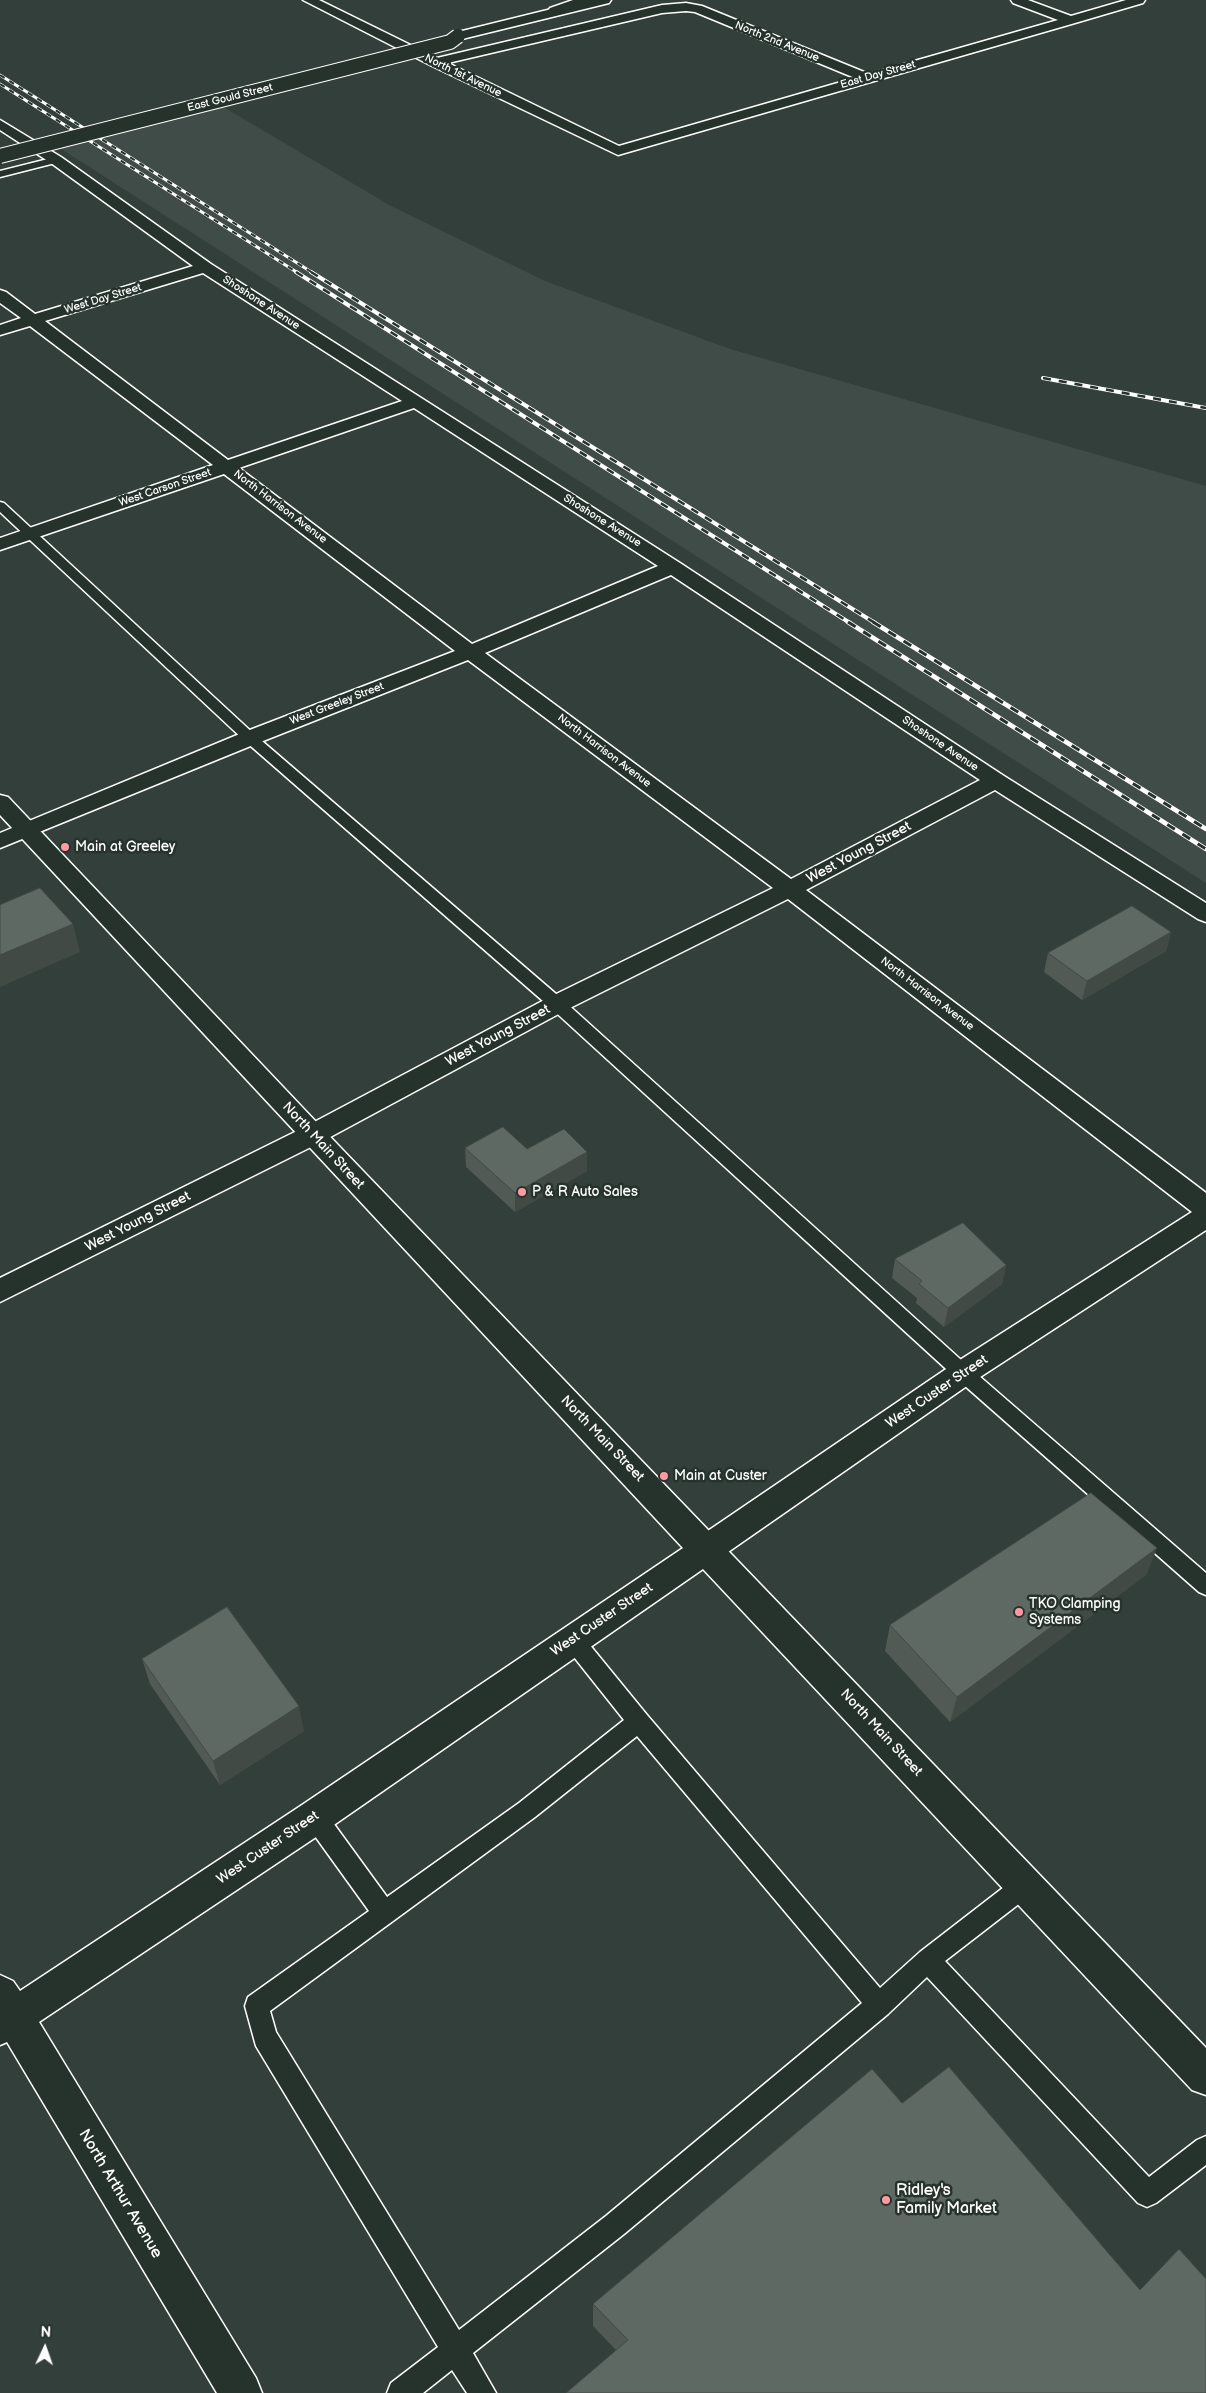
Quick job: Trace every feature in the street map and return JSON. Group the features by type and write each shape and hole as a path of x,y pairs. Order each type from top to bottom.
{"street":[{"name":"North 1st Avenue","path":"309,0 618,151"},
{"path":"554,11 585,0"},
{"name":"East Gould Street","path":"0,144 435,35 458,36 605,0"},
{"path":"1017,0 1071,20"},
{"name":"East Day Street","path":"618,151 1139,0"},
{"name":"North 2nd Avenue","path":"435,62 640,14 686,7 698,9 867,78"},
{"name":"East Gould Street","path":"0,156 450,42 458,36"},
{"name":"Shoshone Avenue","path":"0,124 56,160 205,267 673,567 996,781 1206,914"},
{"name":"West Day Street","path":"0,330 205,267"},
{"name":"North Harrison Avenue","path":"0,295 470,652 790,889 1206,1208"},
{"name":"West Carson Street","path":"0,544 415,402"},
{"name":"West Greeley Street","path":"0,841 250,738 470,652 673,567"},
{"name":"West Young Street","path":"0,1291 312,1135 557,1004 790,889 996,781"},
{"name":"North Main Street","path":"0,802 312,1135 1206,2076"},
{"name":"West Custer Street","path":"4,2013 315,1817 963,1373 1206,1216"},
{"name":"North Arthur Avenue","path":"4,2013 241,2393"}],"lane":[{"path":"0,174 56,160"},
{"path":"0,506 250,738 557,1004 963,1373 1206,1586"},
{"path":"573,1640 879,2005"},
{"path":"482,2393 265,2037 257,2006 527,1810 640,1722"},
{"path":"315,1817 384,1912"},
{"path":"402,2393 615,2225 879,2005 928,1960 1025,1885"},
{"path":"928,1960 1147,2194 1206,2149"}],"shaded area":[{"path":"215,102 391,206 545,281 730,349 1206,486 1206,883 52,143"}],"building":[{"path":"40,888 73,924 0,955 0,905"},
{"path":"1132,906 1171,932 1087,981 1048,953"},
{"path":"503,1127 527,1149 564,1129 587,1152 515,1193 465,1148"},
{"path":"963,1223 1006,1265 948,1308 919,1284 922,1281 895,1259"},
{"name":"TKO Clamping Systems","path":"1091,1493 1157,1548 957,1697 890,1625"},
{"path":"227,1607 299,1706 213,1761 142,1659"},
{"name":"Ridley's Family Market","path":"949,2067 1140,2290 1179,2249 1206,2279 1206,2393 566,2393 628,2340 593,2304 872,2069 902,2103"}],"railway":[{"path":"0,75 313,273"},
{"path":"0,84 298,273"},
{"path":"296,272 850,623"},
{"path":"311,272 875,623"},
{"path":"1043,378 1206,408"},
{"path":"848,622 1206,849"},
{"path":"873,622 1206,829"}],"place":[{"name":"Main at Greeley","path":"65,847"},
{"name":"P & R Auto Sales","path":"522,1192"},
{"name":"Main at Custer","path":"664,1476"},
{"name":"TKO Clamping Systems","path":"1019,1612"},
{"name":"Ridley's Family Market","path":"886,2200"}]}
